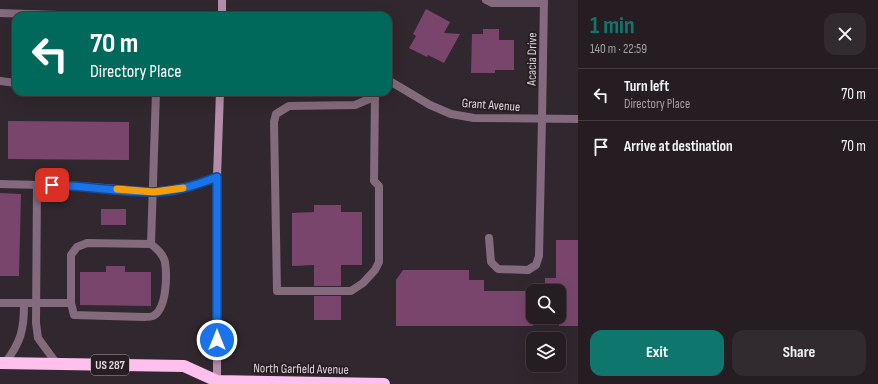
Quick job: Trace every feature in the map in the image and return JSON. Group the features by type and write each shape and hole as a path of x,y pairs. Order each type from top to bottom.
{"highway":[{"name":"North Garfield Avenue","path":"2,363 184,366 215,383 384,384"}],"street":[{"path":"222,0 222,12"},
{"path":"486,0 492,3 544,1"},
{"name":"Acacia Drive","path":"489,238 491,262 498,270 528,270 536,266 539,256 544,1"},
{"path":"0,13 12,13"},
{"path":"0,81 12,82"},
{"name":"Grant Avenue","path":"392,82 430,105 451,114 474,118 578,119"},
{"path":"152,244 156,96"},
{"path":"215,383 217,177 220,96"},
{"path":"372,96 355,106 289,106 276,114 274,122 277,291 351,291 363,284 375,270 379,262 379,186 374,181 375,96"},
{"path":"0,184 81,186 154,192 193,186 217,177"},
{"path":"37,185 36,303 38,338 57,364"},
{"path":"87,244 152,244 159,250 165,261 165,297 160,310 153,316 144,317 74,315 71,303 71,255 77,246 87,244"},
{"path":"0,303 71,303"},
{"path":"2,363 20,341 24,324 24,304"}],"building":[{"path":"426,9 450,22 444,33 460,34 444,63 409,48 416,36 413,34"},
{"path":"483,29 499,29 499,40 514,40 514,70 495,70 495,73 471,73 472,34 483,34"},
{"path":"8,121 129,122 129,160 8,159"},
{"path":"0,193 21,194 19,276 0,276"},
{"path":"314,205 341,205 341,212 362,212 362,265 341,265 341,286 314,286 314,265 292,266 292,213 314,212"},
{"path":"101,209 126,209 126,225 101,225"},
{"path":"556,240 578,240 578,326 559,326 559,324 566,324 566,284 545,284 545,278 556,278"},
{"path":"106,266 125,266 125,272 151,272 151,306 80,305 80,272 106,272"},
{"path":"403,270 469,270 469,280 484,280 484,291 526,291 526,324 533,324 533,326 396,326 396,280"},
{"path":"314,296 341,296 341,320 314,320"}],"slow traffic":[{"path":"117,189 154,192 183,188"}],"route":[{"path":"52,185 154,192 193,186 217,177 217,340"}]}
